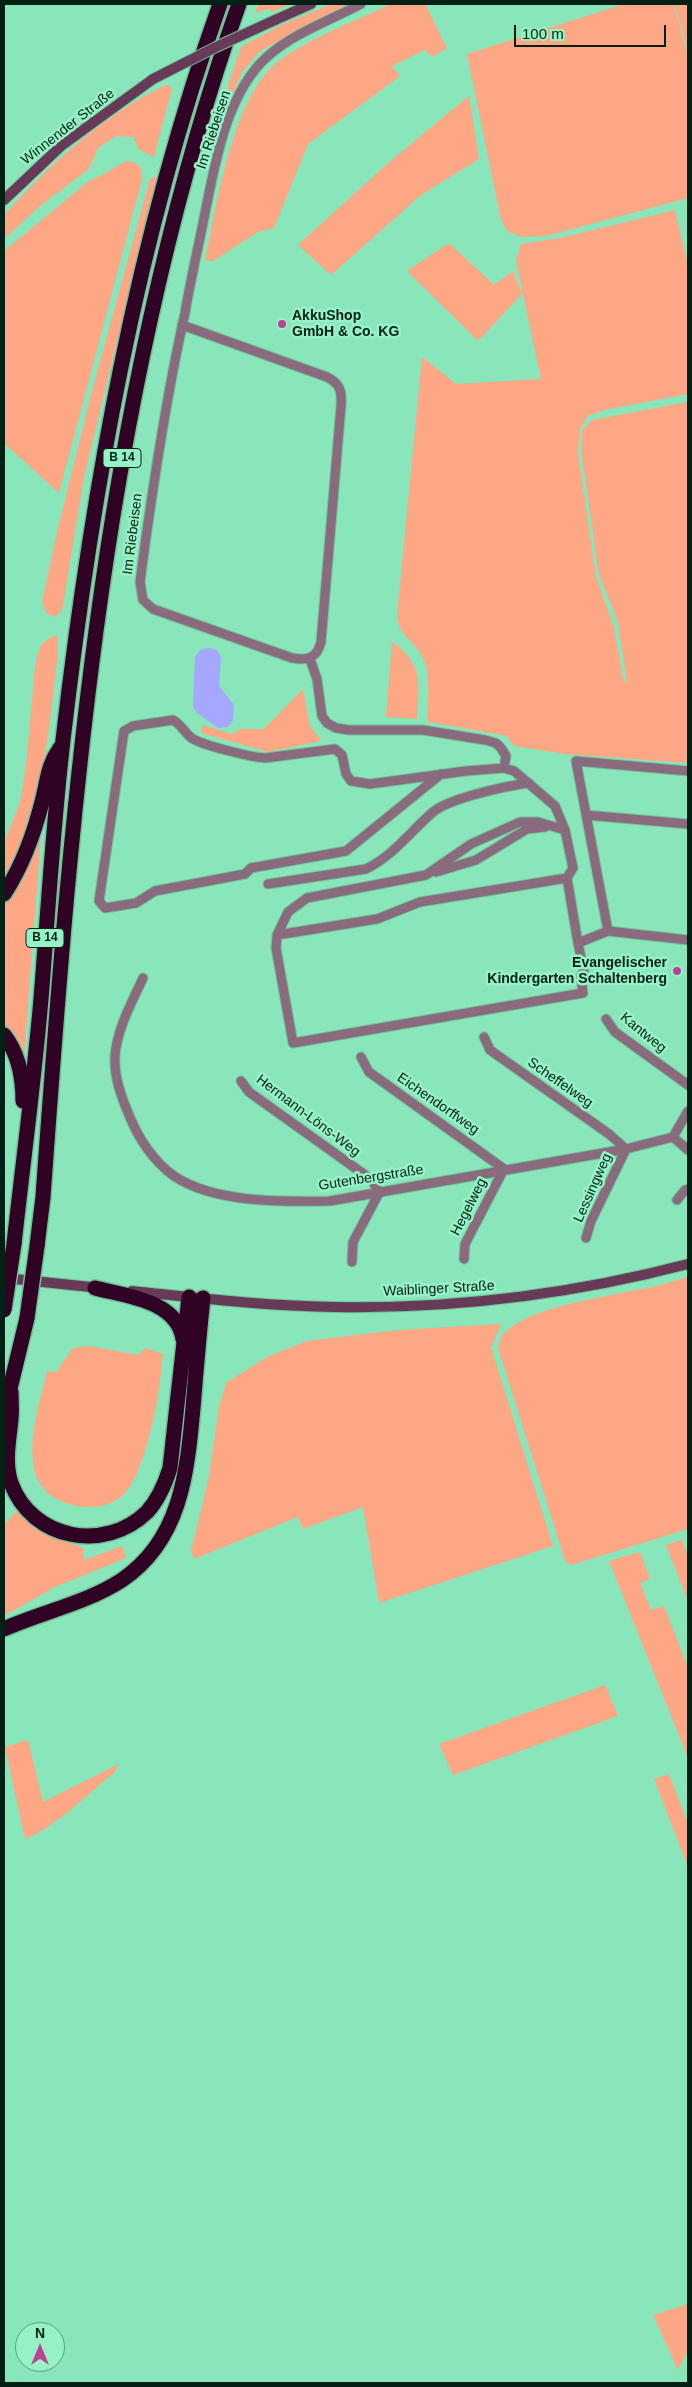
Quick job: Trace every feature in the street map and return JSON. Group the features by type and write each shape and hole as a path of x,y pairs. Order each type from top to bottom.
{"highway":[{"name":"B 14","path":"4,1310 14,1244 40,1010 63,744 93,517 119,374 160,200 220,4"},
{"name":"B 14","path":"4,1412 26,1318 43,1197 74,807 101,588 112,520 130,418 160,278 194,149 239,4"},
{"path":"4,894 24,857 44,798 51,761 63,744"},
{"path":"4,1035 13,1047 19,1064 23,1097 22,1116 26,1132"},
{"path":"95,1288 165,1310 177,1323 184,1345"},
{"path":"10,1392 8,1465 11,1482 19,1498 42,1523 57,1531 73,1536 105,1535 120,1530 136,1521 156,1500 164,1487 173,1447 184,1345 196,1298"},
{"path":"4,1629 107,1589 123,1579 143,1562 164,1536 177,1510 186,1474 196,1298"}],"street":[{"name":"Winnender Straße","path":"4,200 61,146 153,79 216,47 311,4"},
{"name":"Im Riebeisen","path":"310,659 292,658 162,612 147,605 142,600 140,582 158,449 214,168 222,140 243,86 255,69 269,55 288,42 361,4"},
{"path":"182,326 327,377 337,382 340,388 341,406 322,631 319,649 310,659 317,679 322,716 327,723 336,728 350,730 423,730 485,740 496,743 502,748 506,756 504,768"},
{"path":"441,774 346,851 251,868 245,874 155,890 136,903 105,908 99,901 122,741 127,727 173,720 179,723 192,738 260,758 335,750 342,755 346,774 351,781 370,784 441,774 504,768 514,771 555,806 565,830 573,868 567,878 584,972 580,976 583,993 293,1044 276,948 277,934 281,922 288,912 306,898 426,875 476,860 527,829 552,827"},
{"path":"608,931 576,760 688,771"},
{"path":"268,884 366,869 380,863 435,810 464,799 529,783"},
{"path":"586,815 688,824"},
{"path":"426,875 471,844 520,822 538,822 565,830"},
{"path":"277,934 377,919 420,902 567,878"},
{"path":"578,942 608,931 688,940"},
{"name":"Gutenbergstraße","path":"143,978 125,1017 117,1044 116,1069 120,1091 132,1124 159,1163 174,1176 188,1183 234,1196 303,1202 330,1201 626,1149 673,1137"},
{"name":"Kantweg","path":"606,1019 615,1032 688,1085"},
{"name":"Scheffelweg","path":"484,1037 490,1050 609,1134 626,1149"},
{"name":"Eichendorffweg","path":"362,1057 370,1072 504,1169"},
{"name":"Hermann-Löns-Weg","path":"242,1081 249,1092 372,1180 379,1193"},
{"path":"688,1111 673,1137 688,1150"},
{"name":"Lessingweg","path":"586,1238 590,1221 626,1149"},
{"name":"Hegelweg","path":"464,1259 465,1244 504,1169"},
{"path":"677,1200 684,1190 688,1189"},
{"path":"352,1262 353,1242 379,1193"},
{"name":"Waiblinger Straße","path":"4,1278 196,1298 334,1307 478,1302 607,1283 688,1264"}],"shaded area":[{"path":"258,4 291,4 272,12 269,9 255,13"},
{"path":"331,4 350,4 260,51 242,72 217,130 213,129 241,47 281,25"},
{"path":"391,4 425,4 447,48 432,57 425,50 392,66 400,76 308,144 274,228 258,232 213,261 205,261 221,182 229,153 249,99 263,77 279,61 304,45"},
{"path":"624,4 673,4 688,54 688,198 546,236 521,237 507,231 501,220 467,54"},
{"path":"674,4 688,4 688,50"},
{"path":"168,84 172,89 154,157 138,149 134,137 116,136 98,148 89,169 41,205 4,239 4,215 40,177 101,125 145,96"},
{"path":"469,96 479,159 421,195 331,275 298,245 388,163"},
{"path":"127,161 135,163 141,168 142,179 59,493 4,443 4,251 90,180"},
{"path":"157,176 84,477 62,611 55,617 46,613 42,601 58,528 92,391 150,179"},
{"path":"675,210 688,265 688,394 604,410 588,416 580,429 578,453 596,577 614,627 623,679 627,683 618,622 599,575 581,450 582,430 592,420 688,402 688,763 565,754 514,746 507,736 428,722 426,666 420,653 401,629 397,615 422,357 456,384 541,379 516,261 521,244 560,238"},
{"path":"449,243 494,285 513,271 522,294 478,341 407,271"},
{"path":"58,636 58,653 51,713 36,798 28,826 4,880 4,843 20,802 26,766 35,667 40,646 50,637"},
{"path":"392,642 410,659 417,676 417,719 386,717"},
{"path":"303,689 310,726 321,741 268,752 201,733 202,725 232,734 241,729 264,729"},
{"path":"42,822 24,1057 4,1029 4,902 12,891"},
{"path":"688,1277 688,1529 571,1565 565,1561 498,1348 501,1337 515,1325 547,1310"},
{"path":"501,1324 491,1347 553,1546 379,1603 363,1507 303,1529 298,1517 194,1559 191,1551 208,1481 219,1407 226,1383 267,1357 307,1341 399,1330"},
{"path":"89,1346 139,1355 145,1348 163,1354 158,1396 152,1424 145,1451 133,1481 126,1492 113,1502 89,1507 77,1506 55,1498 42,1486 35,1470 32,1451 34,1431 47,1371 56,1372 73,1348"},
{"path":"16,1511 39,1531 83,1548 84,1560 122,1546 126,1558 55,1587 4,1616 4,1526"},
{"path":"682,1540 688,1557 688,1601 666,1545"},
{"path":"640,1552 650,1579 640,1583 651,1610 664,1606 688,1668 688,1758 609,1561"},
{"path":"605,1685 618,1716 453,1775 439,1744"},
{"path":"28,1740 43,1802 119,1764 114,1773 71,1809 48,1827 25,1839 5,1747"},
{"path":"669,1774 688,1824 688,1867 654,1779"},
{"path":"688,2304 688,2350 678,2370 653,2315"}],"water":[{"path":"208,648 217,650 221,657 219,686 234,705 233,720 228,727 218,728 196,712 193,706 195,657 200,650"}],"place":[{"name":"AkkuShop GmbH & Co. KG","path":"282,324"},
{"name":"Evangelischer Kindergarten Schaltenberg","path":"677,971"}]}
